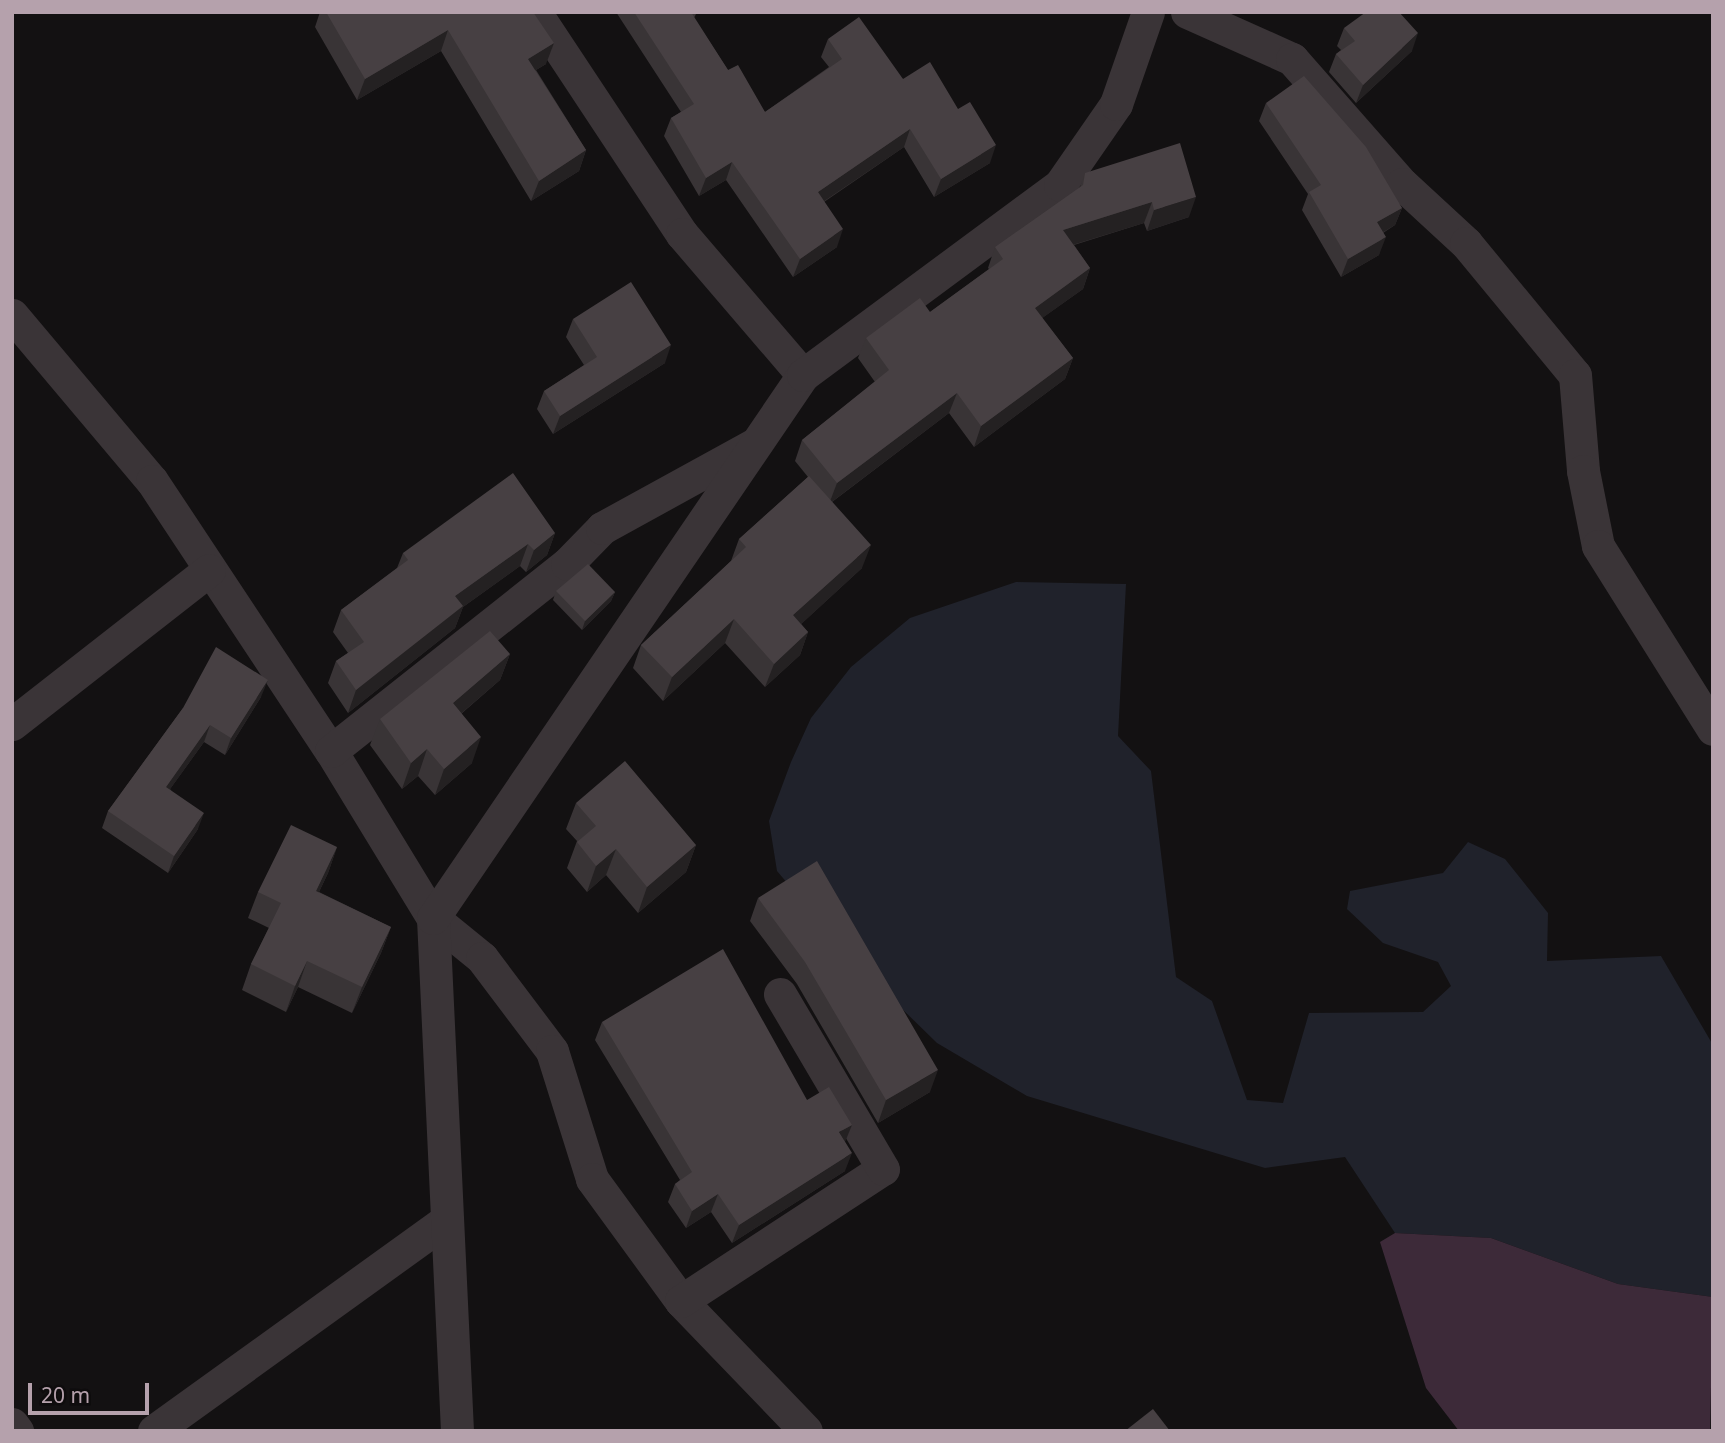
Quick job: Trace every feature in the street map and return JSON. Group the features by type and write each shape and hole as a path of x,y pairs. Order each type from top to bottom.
{"street":[{"path":"535,12 682,234 803,375"},
{"path":"457,1431 433,918 803,375 1060,186 1116,104 1148,12"},
{"path":"1187,12 1292,59 1402,184 1465,243 1575,375 1583,471 1598,546 1713,729"},
{"path":"12,315 152,481 331,751 433,918 482,958 552,1051 592,1179 681,1300 806,1431"},
{"path":"331,751 567,564 602,528 757,443"},
{"path":"12,724 209,570"},
{"path":"681,1300 883,1169 780,994"},
{"path":"154,1431 447,1220"},
{"path":"12,1424 17,1431"}],"shaded area":[{"path":"1016,582 1126,584 1118,736 1151,771 1176,977 1212,1001 1247,1100 1283,1103 1309,1013 1423,1012 1451,986 1438,962 1383,943 1347,909 1350,891 1443,873 1468,842 1505,859 1548,913 1547,961 1661,956 1713,1045 1713,1297 1618,1284 1491,1238 1395,1233 1345,1157 1265,1168 1027,1096 937,1043 855,963 777,871 769,821 791,762 811,718 851,667 910,618"},
{"path":"1395,1233 1491,1238 1618,1284 1713,1297 1710,1431 1459,1431 1426,1388 1380,1242"}],"building":[{"path":"326,12 533,12 554,43 528,59 586,150 539,181 448,30 365,79"},
{"path":"634,12 691,12 728,70 738,65 765,112 842,59 828,39 859,17 903,79 930,62 958,109 970,102 996,145 941,179 910,129 818,192 843,229 800,259 732,162 706,178 671,118 694,104"},
{"path":"1366,12 1399,12 1418,33 1363,85 1336,54 1355,41 1344,28"},
{"path":"1304,76 1366,147 1402,208 1377,222 1386,237 1348,259 1309,192 1321,185 1266,103"},
{"path":"1180,143 1196,197 1154,210 1152,202 1063,230 1090,268 1035,308 1073,358 981,426 957,393 837,483 802,440 889,370 866,338 920,298 930,312 1003,259 995,247 1083,185 1085,173"},
{"path":"631,282 671,345 560,416 544,391 597,357 573,319"},
{"path":"513,473 555,533 534,550 528,544 455,596 463,606 356,690 336,661 364,642 341,610 408,560 403,553"},
{"path":"809,476 871,545 793,615 808,632 774,664 734,619 672,677 641,645 746,547 739,539"},
{"path":"588,564 615,592 585,621 556,591"},
{"path":"490,631 510,654 453,703 481,737 444,769 427,749 411,763 380,719"},
{"path":"216,647 268,680 231,738 210,725 166,787 204,813 174,856 108,811 183,708"},
{"path":"625,761 696,845 647,887 616,849 596,866 577,842 596,826 576,803"},
{"path":"291,825 337,847 316,891 391,927 362,987 307,961 295,986 251,964 281,903 258,892"},
{"path":"817,861 938,1070 886,1100 805,962 758,898"},
{"path":"723,949 807,1100 829,1087 852,1125 839,1132 852,1153 739,1225 718,1194 692,1211 675,1184 692,1172 602,1022"},
{"path":"1153,1409 1170,1431 1125,1431"}]}
